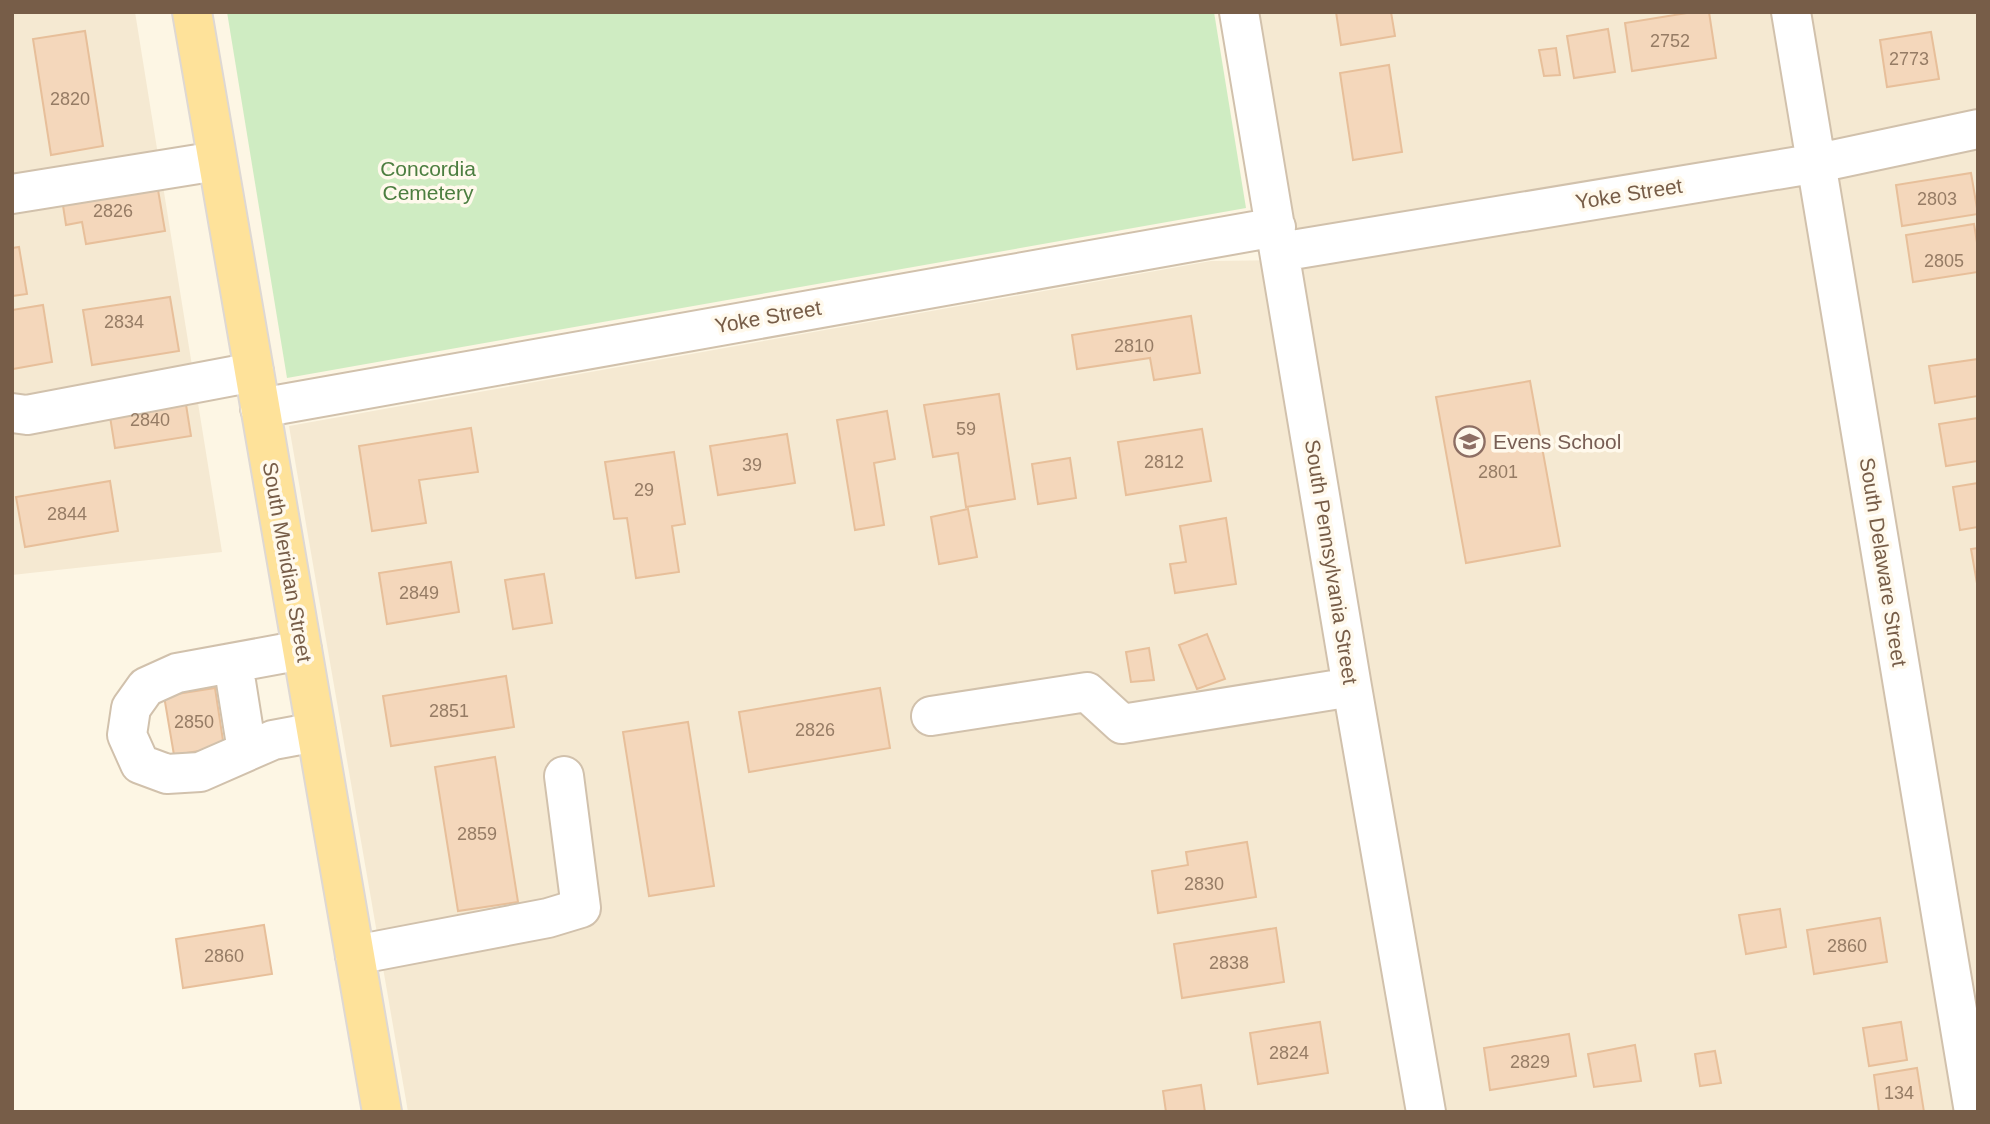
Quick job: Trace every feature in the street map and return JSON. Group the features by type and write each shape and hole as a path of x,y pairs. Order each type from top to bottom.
{"main road":[{"name":"South Meridian Street","path":"192,12 382,1112"}],"street":[{"name":"South Pennsylvania Street","path":"1239,12 1426,1112"},
{"name":"South Delaware Street","path":"1791,12 1974,1112"},
{"name":"Yoke Street","path":"12,412 27,415 257,390 1278,239 1818,163 1978,129"},
{"path":"12,194 217,160"},
{"path":"302,650 177,673 146,687 131,708 127,735 140,764 167,774 200,772 273,740 316,732"},
{"path":"233,663 247,751"},
{"path":"931,716 1087,692 1122,724 1352,687"},
{"path":"355,955 548,918 581,908 564,776"}],"shaded area":[{"path":"12,12 135,12 222,552 12,575"},
{"path":"1256,12 1978,12 1978,1112 408,1112 289,426 1211,261 1298,260"}],"green space":[{"name":"Concordia Cemetery","path":"227,12 1214,12 1246,208 287,378"}],"building":[{"path":"1336,12 1391,12 1395,36 1341,45"},
{"path":"1709,12 1716,58 1632,71 1625,23"},
{"path":"1608,29 1615,72 1574,78 1567,36"},
{"path":"85,31 103,146 51,155 33,39"},
{"path":"1931,32 1939,79 1887,87 1880,40"},
{"path":"1556,48 1560,75 1544,76 1539,50"},
{"path":"1389,65 1402,152 1353,160 1340,73"},
{"path":"1971,173 1978,214 1902,226 1896,185"},
{"path":"157,184 165,231 86,244 82,222 66,225 62,199"},
{"path":"1974,224 1978,272 1913,282 1906,235"},
{"path":"19,247 27,294 12,296 12,248"},
{"path":"170,297 179,351 92,365 83,310"},
{"path":"43,305 52,362 13,369 12,310"},
{"path":"1191,316 1200,373 1154,380 1150,358 1077,369 1072,335"},
{"path":"1978,359 1978,396 1935,403 1929,366"},
{"path":"1530,381 1560,546 1466,563 1436,397"},
{"path":"184,392 191,436 115,448 108,404"},
{"path":"999,394 1015,499 966,507 958,453 933,457 924,405"},
{"path":"887,411 895,459 874,463 884,525 855,530 837,420"},
{"path":"1978,418 1978,461 1946,466 1939,424"},
{"path":"471,428 478,472 419,480 426,523 372,531 359,446"},
{"path":"1202,429 1211,481 1126,495 1118,442"},
{"path":"787,434 795,483 718,495 710,446"},
{"path":"674,452 685,524 672,526 679,572 636,578 627,518 614,519 605,462"},
{"path":"1070,458 1076,498 1038,504 1032,464"},
{"path":"110,481 118,531 25,547 16,497"},
{"path":"1978,483 1978,527 1960,530 1953,487"},
{"path":"968,509 977,557 939,564 931,517"},
{"path":"1226,518 1236,584 1175,593 1170,564 1186,562 1180,526"},
{"path":"1978,548 1978,589 1971,549"},
{"path":"451,562 459,612 387,624 379,573"},
{"path":"544,574 552,623 513,629 505,580"},
{"path":"1207,634 1225,679 1197,689 1179,645"},
{"path":"1149,648 1154,680 1131,682 1126,652"},
{"path":"506,676 514,727 391,746 383,696"},
{"path":"215,688 224,747 174,755 164,696"},
{"path":"880,688 890,748 749,772 739,712"},
{"path":"688,722 714,886 649,896 623,732"},
{"path":"495,757 518,902 458,911 435,767"},
{"path":"1247,842 1256,897 1158,913 1152,871 1188,865 1186,852"},
{"path":"1780,909 1786,947 1746,954 1739,915"},
{"path":"1880,918 1887,962 1814,974 1807,930"},
{"path":"264,925 272,974 183,988 176,939"},
{"path":"1276,928 1284,982 1182,998 1174,944"},
{"path":"1320,1022 1328,1073 1258,1084 1250,1033"},
{"path":"1901,1022 1907,1060 1869,1066 1863,1028"},
{"path":"1569,1034 1576,1076 1490,1090 1484,1048"},
{"path":"1635,1045 1641,1081 1594,1087 1588,1054"},
{"path":"1715,1051 1721,1083 1700,1086 1695,1054"},
{"path":"1917,1068 1924,1112 1879,1112 1874,1075"},
{"path":"1201,1085 1205,1112 1166,1112 1163,1091"}],"place":[{"name":"Evens School","path":"1470,442"}]}
